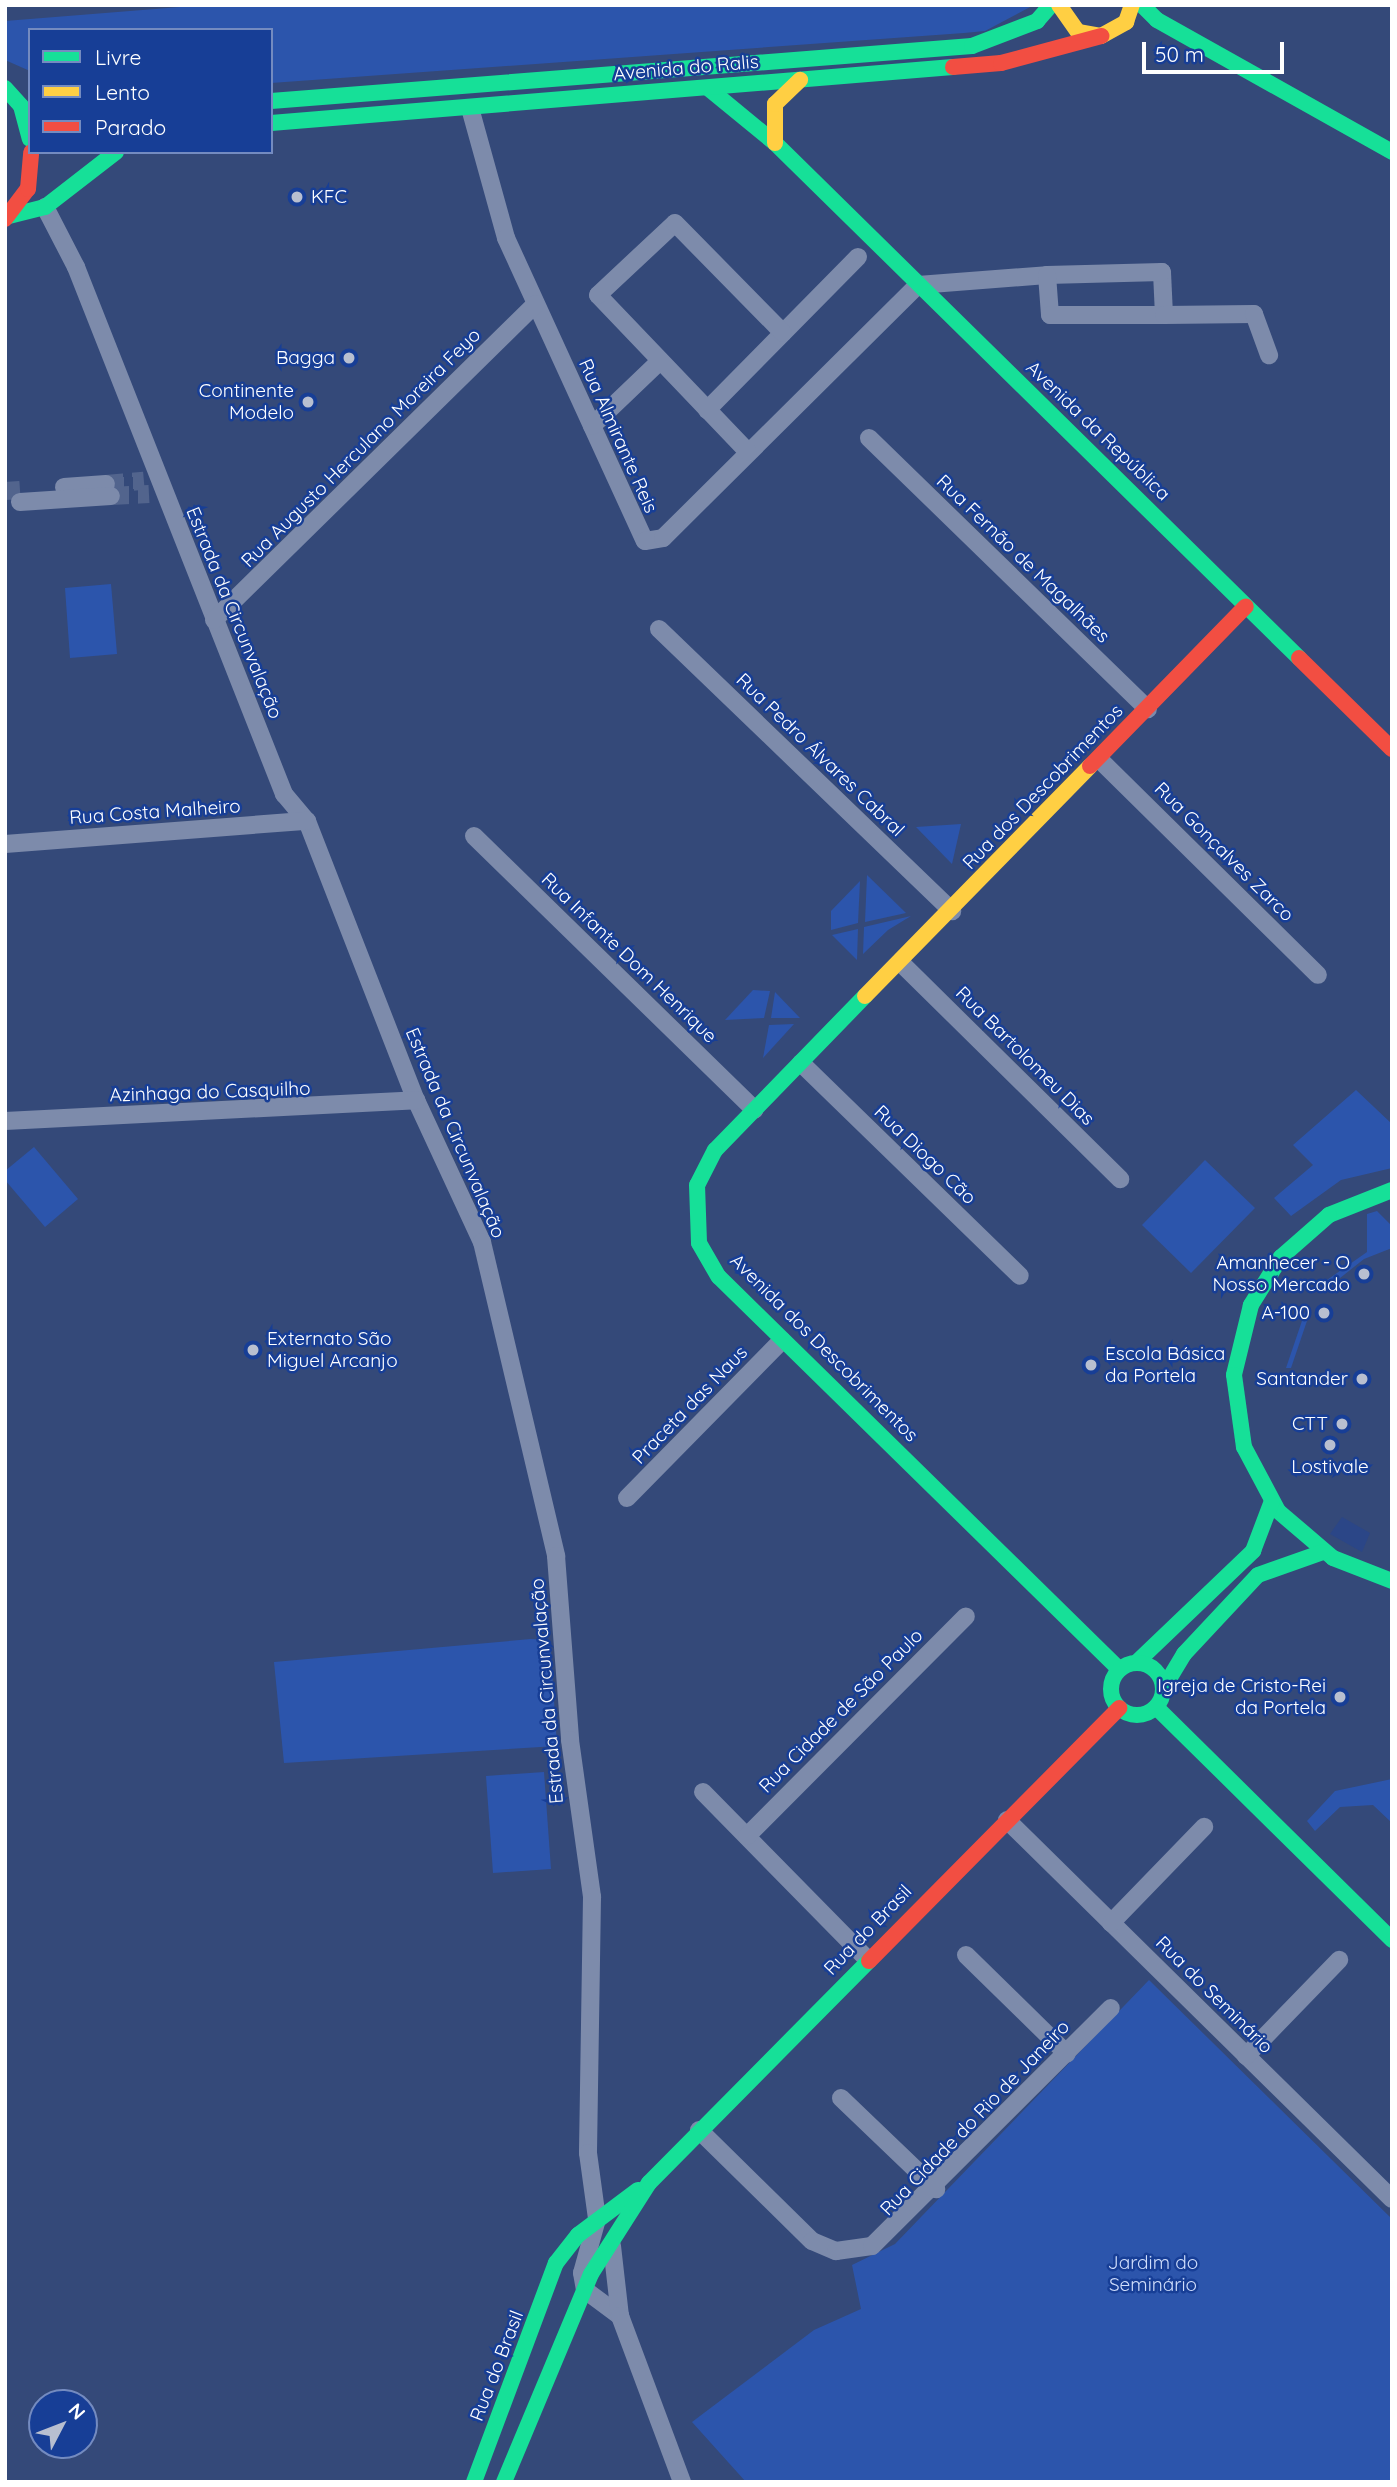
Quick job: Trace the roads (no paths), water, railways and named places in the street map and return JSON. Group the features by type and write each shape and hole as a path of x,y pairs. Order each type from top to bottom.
{"main road":[{"name":"Avenida do Ralis","path":"273,101 972,46 1037,21 1051,5"},
{"path":"1059,5 1078,32 1101,36 1126,22 1132,5"},
{"path":"1142,5 1157,20 1392,152"},
{"name":"Avenida do Ralis","path":"273,123 1001,63 1101,36"},
{"path":"775,144 770,126 775,104 800,80"},
{"path":"5,88 27,114"},
{"name":"Avenida da República","path":"708,88 775,144 1392,749"},
{"path":"5,115 27,114"},
{"path":"6,217 28,189 32,154"},
{"path":"6,217 45,207 113,154"},
{"name":"Rua dos Descobrimentos","path":"868,996 1100,760 1246,606"},
{"name":"Avenida dos Descobrimentos","path":"868,996 715,1150 697,1185 694,1214 699,1243 719,1277 1119,1669"},
{"path":"1392,1190 1351,1203 1310,1229 1276,1263 1251,1305 1237,1351 1235,1399 1244,1447 1272,1501 1323,1552 1392,1581"},
{"path":"1272,1501 1253,1551 1137,1662 1119,1669 1111,1692 1119,1708 1135,1716 1156,1707 1163,1689 1184,1654 1258,1576 1323,1552"},
{"path":"1137,1662 1158,1673 1163,1689"},
{"path":"1156,1707 1392,1940"},
{"name":"Rua do Brasil","path":"504,2482 586,2279 649,2183 1119,1708"},
{"name":"Rua do Brasil","path":"474,2482 549,2285 565,2250 597,2219 649,2183"}],"street":[{"name":"Rua Almirante Reis","path":"470,108 506,238 592,426 636,530 655,542 918,285"},
{"name":"Estrada da Circunvalação","path":"45,207 76,267 154,487 214,620 284,794 307,821 416,1100 482,1242 556,1556 569,1740 592,1897 588,2164 597,2219"},
{"path":"748,452 598,295 675,223 783,333"},
{"path":"707,410 858,257"},
{"path":"918,285 1046,275 1162,272 1164,315"},
{"path":"1046,275 1050,314 1254,314 1269,355"},
{"name":"Rua Augusto Herculano Moreira Feyo","path":"214,620 536,304"},
{"path":"592,426 660,361"},
{"name":"Rua Fernão de Magalhães","path":"869,439 1148,709"},
{"path":"20,496 109,490"},
{"name":"Rua Pedro Álvares Cabral","path":"659,629 952,911"},
{"path":"1378,736 1392,722"},
{"name":"Rua Gonçalves Zarco","path":"1100,760 1318,975"},
{"name":"Rua Costa Malheiro","path":"5,845 307,821"},
{"name":"Rua Infante Dom Henrique","path":"474,836 755,1110"},
{"name":"Rua Bartolomeu Dias","path":"901,962 1120,1179"},
{"name":"Rua Diogo Cão","path":"802,1063 1020,1276"},
{"name":"Azinhaga do Casquilho","path":"5,1121 416,1100"},
{"name":"Praceta das Naus","path":"627,1498 782,1340"},
{"name":"Rua Cidade de São Paulo","path":"747,1836 966,1616"},
{"path":"703,1792 868,1960"},
{"name":"Rua do Seminário","path":"1007,1821 1246,2056 1389,2191"},
{"path":"1111,1923 1204,1827"},
{"path":"966,1955 1067,2054"},
{"path":"1246,2056 1339,1960"},
{"name":"Rua Cidade do Rio de Janeiro","path":"699,2130 813,2241 836,2251 872,2246 936,2189 1111,2008"},
{"path":"841,2098 936,2189"},
{"path":"597,2219 583,2251 586,2279 620,2316"},
{"path":"614,2235 615,2295 620,2316 673,2447 682,2482"},
{"path":"549,2285 586,2279 615,2295"},
{"path":"673,2447 695,2482"}],"tunnel":[{"path":"106,484 144,481"},
{"path":"5,491 20,490"},
{"path":"111,496 149,494"}],"place":[{"name":"KFC","path":"297,197"},
{"name":"Bagga","path":"349,358"},
{"name":"Continente Modelo","path":"308,402"},
{"name":"Amanhecer - O Nosso Mercado","path":"1364,1274"},
{"name":"A-100","path":"1324,1313"},
{"name":"Externato São Miguel Arcanjo","path":"253,1350"},
{"name":"Escola Básica da Portela","path":"1091,1365"},
{"name":"Santander","path":"1362,1379"},
{"name":"CTT","path":"1342,1424"},
{"name":"Lostivale","path":"1330,1445"},
{"name":"Igreja de Cristo-Rei da Portela","path":"1340,1697"}],"park label":[{"name":"Jardim do Seminário","path":"1153,2274"}]}
